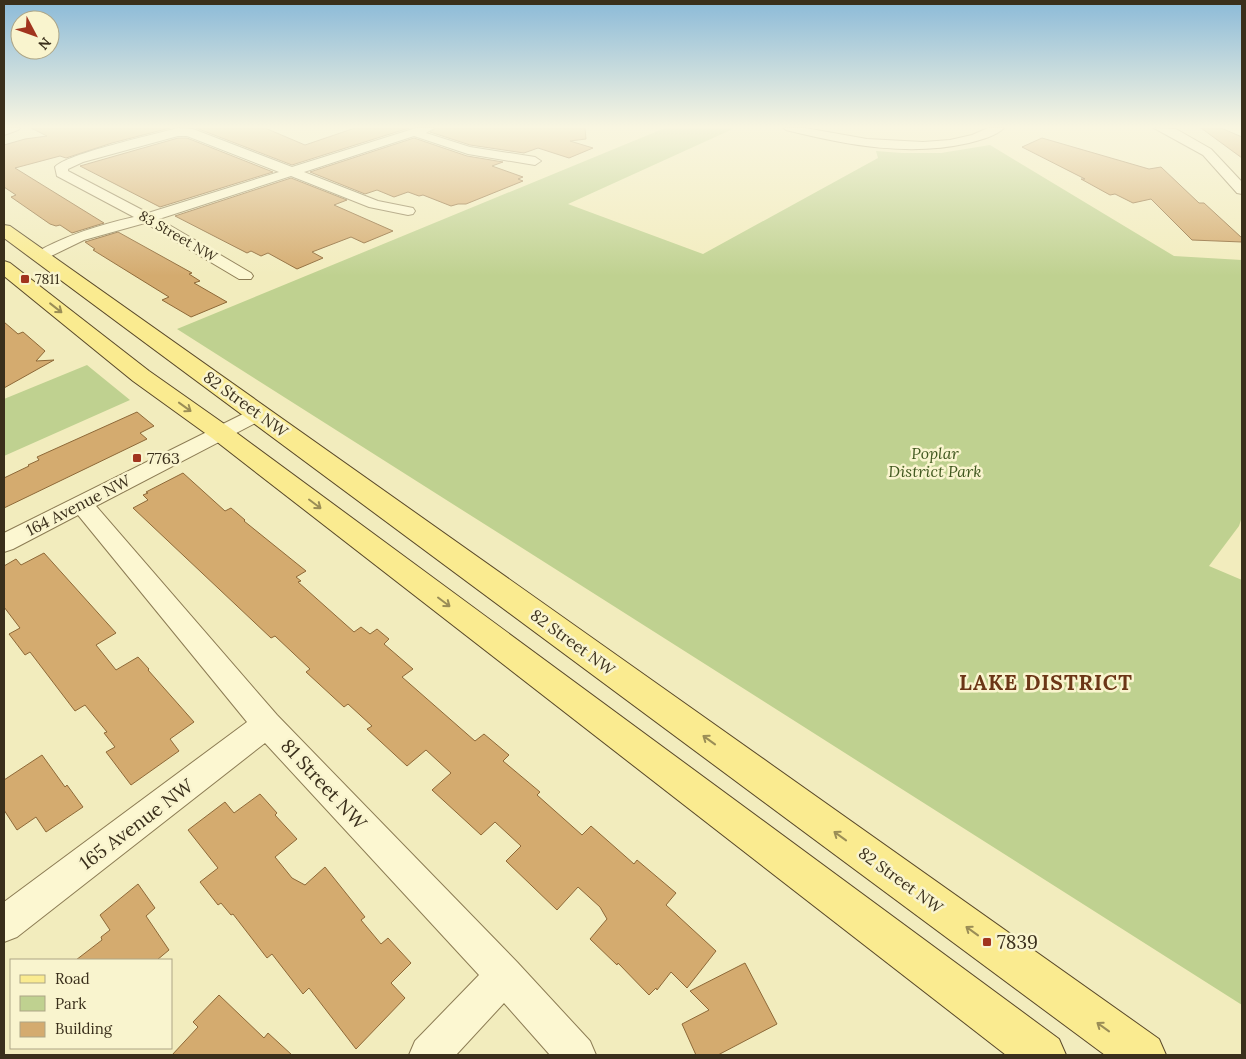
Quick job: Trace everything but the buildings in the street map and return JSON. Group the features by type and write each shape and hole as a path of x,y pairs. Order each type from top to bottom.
{"main road":[{"name":"82 Street NW","path":"4,230 1143,1055"},
{"path":"4,267 40,256"},
{"path":"4,267 141,376 221,433 1043,1055"}],"street":[{"name":"83 Street NW","path":"70,177 147,218 245,276"},
{"path":"40,256 67,251 137,228 147,218 274,177"},
{"path":"305,177 374,204 408,211"},
{"path":"1230,177 1242,190"},
{"name":"164 Avenue NW","path":"4,543 258,414"},
{"name":"81 Street NW","path":"81,504 267,724 504,974 576,1055"},
{"name":"165 Avenue NW","path":"4,924 267,724"},
{"path":"429,1055 504,974"}],"green space":[{"name":"Poplar District Park","path":"545,177 626,177 568,204 703,254 843,177 1044,177 1174,256 1242,260 1242,517 1239,526 1209,566 1242,580 1242,1005 177,329"},
{"path":"87,365 130,400 4,456 4,399"}],"place":[{"name":"7811","path":"25,279"},
{"name":"7763","path":"137,458"},
{"name":"7839","path":"987,942"}],"district":[{"name":"LAKE DISTRICT","path":"1046,682"}]}
